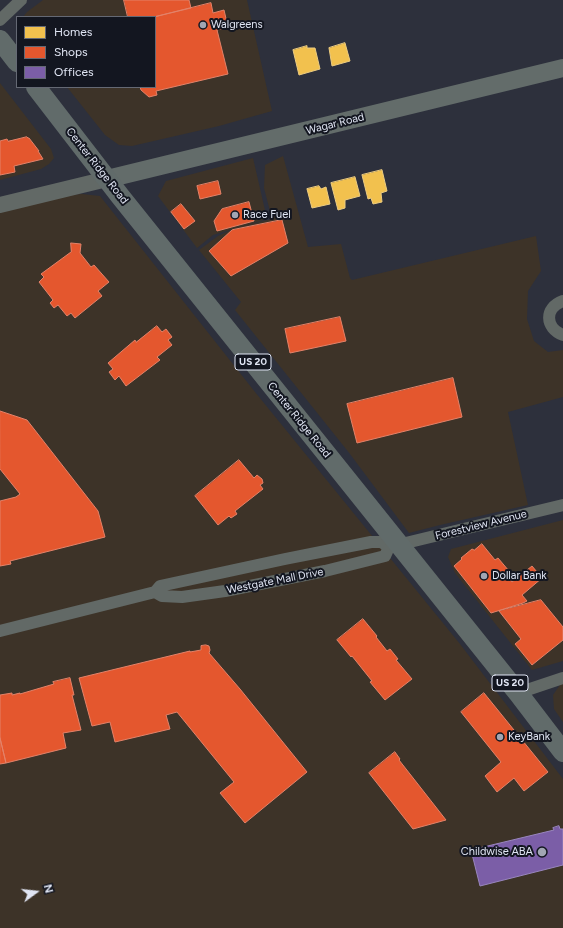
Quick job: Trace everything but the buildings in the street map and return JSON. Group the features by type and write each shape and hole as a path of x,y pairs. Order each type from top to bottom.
{"main road":[{"path":"0,40 16,61"},
{"name":"Wagar Road","path":"107,179 563,68"},
{"name":"Center Ridge Road","path":"37,88 394,546 518,693 563,752"}],"street":[{"path":"0,20 21,0"},
{"path":"0,205 107,179"},
{"path":"563,301 553,307 549,320 551,327 556,332 563,335"},
{"name":"Forestview Avenue","path":"394,546 563,505"},
{"name":"Westgate Mall Drive","path":"0,631 155,592 160,586 285,559 371,542 381,542 394,546 385,556 325,571 237,589 182,596 162,596 155,592"},
{"path":"518,693 563,678"}],"shaded area":[{"path":"43,0 247,0 272,111 219,126 132,146 119,145 105,135 68,88 156,88 156,16 24,16"},
{"path":"0,83 51,149 54,158 49,164 41,169 0,180"},
{"path":"283,156 308,247 341,244 350,278 352,280 536,236 541,271 528,291 527,319 534,341 548,352 563,350 563,397 508,412 528,505 409,533 350,454 235,310 241,302 199,250 218,236 233,229 213,235 197,248 158,196 166,181 253,158 267,219 243,226 272,219 264,188 265,165"},
{"path":"82,194 100,196 255,392 460,644 563,779 563,928 0,928 0,212 69,195"},
{"path":"563,520 563,661 532,670 455,573 448,557 451,549"},
{"path":"562,682 563,722 554,709 553,695"}],"place":[{"name":"Walgreens","path":"203,25"},
{"name":"Race Fuel","path":"235,215"},
{"name":"Dollar Bank","path":"484,576"},
{"name":"KeyBank","path":"500,737"},
{"name":"Childwise ABA","path":"542,852"}]}
